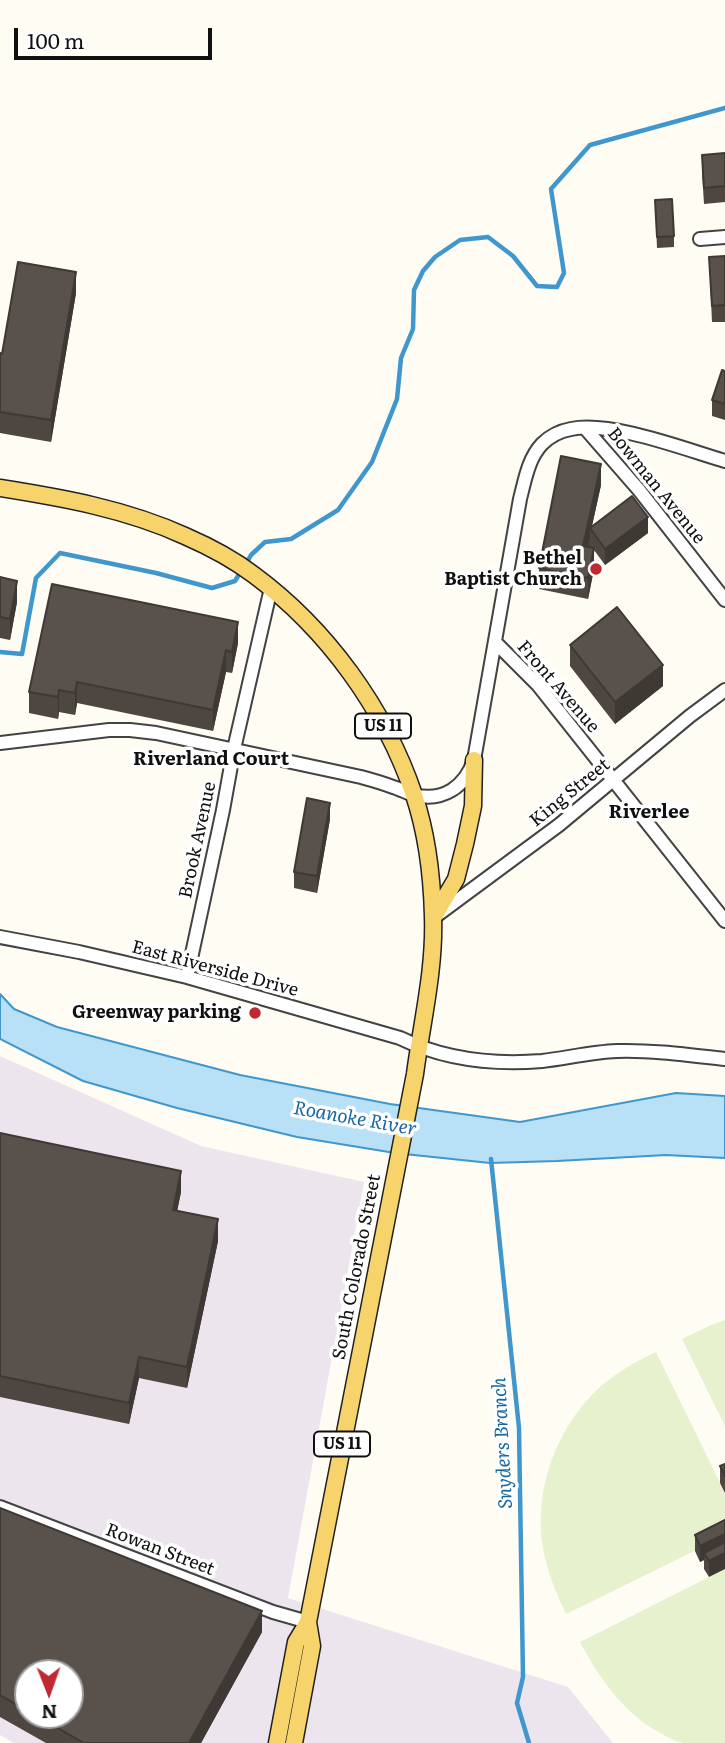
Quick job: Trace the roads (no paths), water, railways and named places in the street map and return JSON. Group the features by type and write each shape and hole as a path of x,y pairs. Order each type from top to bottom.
{"main road":[{"name":"US 11","path":"0,488 101,507 144,519 185,536 254,574 311,625 359,685 401,762 414,795 426,847 433,918"},
{"path":"433,918 456,879 473,806 474,760"},
{"name":"South Colorado Street","path":"277,1743 296,1642 308,1622 415,1074 429,990 433,918"},
{"name":"South Colorado Street","path":"294,1743 312,1646 308,1622"}],"street":[{"path":"700,239 725,237"},
{"name":"Bowman Avenue","path":"585,428 639,491 725,600"},
{"path":"0,743 130,730 156,733 361,777 414,795 449,792 465,779 474,760 520,499 529,466 543,443 570,429 604,429 631,433 725,461"},
{"name":"Brook Avenue","path":"187,977 234,749 271,589"},
{"name":"Front Avenue","path":"495,642 538,685 725,921"},
{"name":"King Street","path":"433,918 559,825 725,690"},
{"name":"East Riverside Drive","path":"0,937 187,977 471,1061 543,1061 615,1051 648,1051 725,1059"},
{"name":"Rowan Street","path":"0,1507 249,1604 308,1622"}],"water":[{"name":"Roanoke River","path":"0,994 14,1009 57,1027 240,1075 390,1104 520,1122 676,1093 725,1096 725,1158 666,1155 490,1163 395,1153 297,1137 177,1108 83,1081 0,1039"}],"waterway":[{"path":"246,564 265,542 291,539 338,510 372,462 397,399 401,358 413,329 414,290 423,271 435,257 460,240 488,237 513,256 537,286 557,287 564,273 551,189 590,145 725,108"},
{"path":"0,652 22,654 36,578 60,553 212,588 235,581 241,571"},
{"name":"Snyders Branch","path":"491,1159 519,1428 523,1677 517,1703 529,1743"}],"place":[{"name":"Bethel Baptist Church","path":"596,569"},
{"name":"Greenway parking","path":"255,1013"}],"district":[{"name":"Riverland Court","path":"211,759"},
{"name":"Riverlee","path":"649,812"}]}
